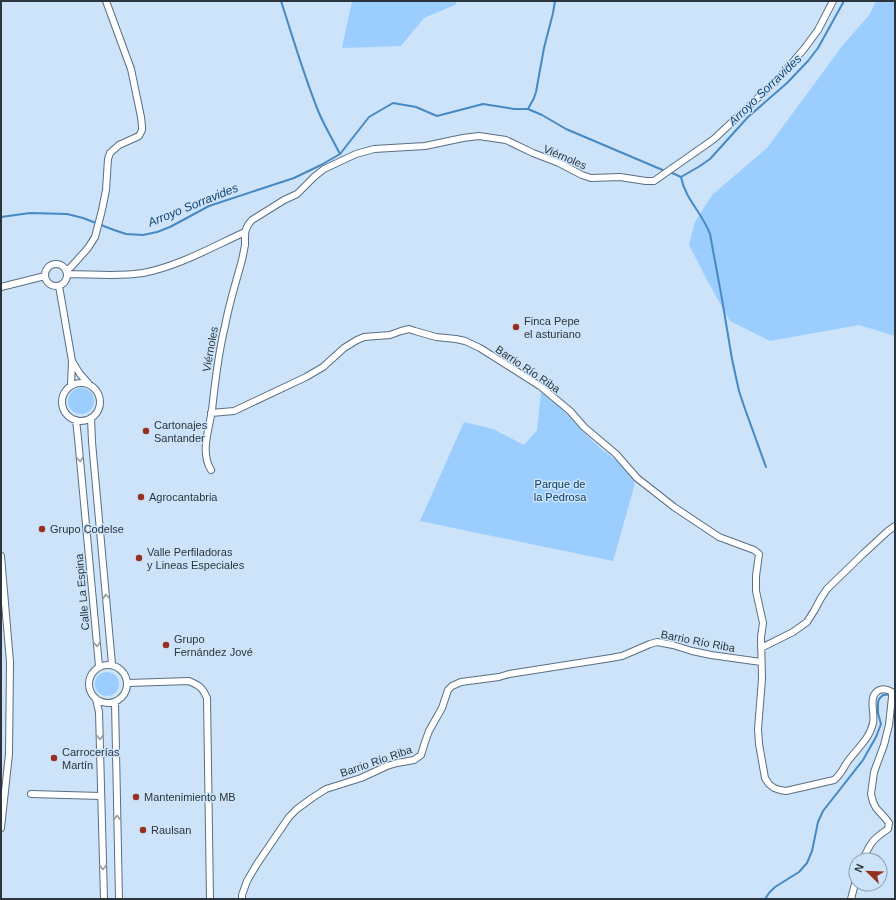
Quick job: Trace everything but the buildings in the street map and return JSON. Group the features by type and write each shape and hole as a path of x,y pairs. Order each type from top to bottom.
{"street":[{"path":"66,273 61,266 54,265 47,269 45,276 50,284 53,286 59,286 65,282 66,273 88,248 98,229 106,190 108,159 110,153 119,145 139,136 142,130 131,69 106,1"},
{"name":"Viérnoles","path":"211,470 205,455 215,380 224,327 245,246 245,232 248,224 252,220 284,200 297,194 324,169 356,154 374,149 425,146 479,136 506,140 533,154 560,164 582,176 591,178 620,177 654,181 714,139 778,79 818,30 833,1"},
{"name":"Viérnoles","path":"66,273 120,275 143,272 169,266 245,232"},
{"path":"1,287 45,276"},
{"path":"59,286 72,360 70,385"},
{"name":"Barrio Río Riba","path":"211,413 234,411 306,377 323,367 344,348 364,337 390,335 409,329 436,337 465,341 480,348 540,386 570,411 584,427 616,454 637,478 674,507 719,537 754,550 759,554 756,591 763,623 762,679 758,729 765,778 769,784 774,788 786,791 834,780 839,776 871,729 873,720 872,697 876,691 883,689 888,690 892,695 884,745 874,772 871,794 876,808 889,823 888,829 873,840 866,852"},
{"path":"72,360 80,374 88,383"},
{"path":"82,382 88,383 94,386 98,391 101,403 99,409 96,414 86,420 81,421 70,418 63,408 63,395 70,385 82,382"},
{"path":"91,418 112,664"},
{"name":"Calle La Espina","path":"76,420 99,666"},
{"path":"762,648 793,632 807,622 827,589 895,526"},
{"path":"1,556 10,662 9,754 1,828"},
{"name":"Barrio Río Riba","path":"242,899 247,882 257,864 289,817 297,809 326,789 361,778 387,766 414,760 422,755 429,731 442,708 448,690 452,686 461,682 622,656 657,642 711,655 762,662"},
{"path":"112,664 123,671 127,676 127,689 120,699 115,702 105,703 96,699 92,694 89,683 92,673 99,666 112,664"},
{"path":"128,683 189,681 203,689 207,698 210,899"},
{"path":"96,699 99,712 104,899"},
{"path":"115,702 119,899"},
{"path":"31,794 101,796"}],"green space":[{"path":"352,1 457,1 455,5 424,18 401,46 342,48"},
{"path":"876,1 895,1 895,336 859,325 770,341 730,321 689,245 695,222 712,195 767,148 843,45 870,14"},
{"path":"81,388 90,392 94,401 90,410 81,414 72,410 68,401 72,392"},
{"name":"Parque de la Pedrosa","path":"541,392 562,409 582,431 600,448 621,464 635,479 613,561 420,521 464,422 493,429 524,445 537,430"},
{"path":"102,672 112,672 119,679 119,689 112,696 102,696 95,689 95,679"}],"waterway":[{"path":"281,1 321,118 340,154"},
{"path":"528,109 536,92 555,1"},
{"name":"Arroyo Sorravides","path":"681,177 710,159 748,117 787,83 808,61 818,48 844,1"},
{"name":"Arroyo Sorravides","path":"1,217 30,213 67,214 83,218 126,234 143,235 157,232 170,227 209,206 294,178 321,165 340,154 369,117 393,103 416,107 437,116 483,104 514,109 528,109 542,115 566,129 665,171"},
{"path":"670,172 681,177"},
{"path":"681,177 686,192 710,234 739,391 766,467"},
{"path":"765,899 775,887 799,872 807,863 812,851 818,822 823,811 863,760 876,737 881,724 878,713 879,699 883,695 895,694"}],"place":[{"name":"Finca Pepe el asturiano","path":"516,327"},
{"name":"Cartonajes Santander","path":"146,431"},
{"name":"Agrocantabria","path":"141,497"},
{"name":"Grupo Codelse","path":"42,529"},
{"name":"Valle Perfiladoras y Lineas Especiales","path":"139,558"},
{"name":"Grupo Fernández Jové","path":"166,645"},
{"name":"Carrocerías Martín","path":"54,758"},
{"name":"Mantenimiento MB","path":"136,797"},
{"name":"Raulsan","path":"143,830"}]}
